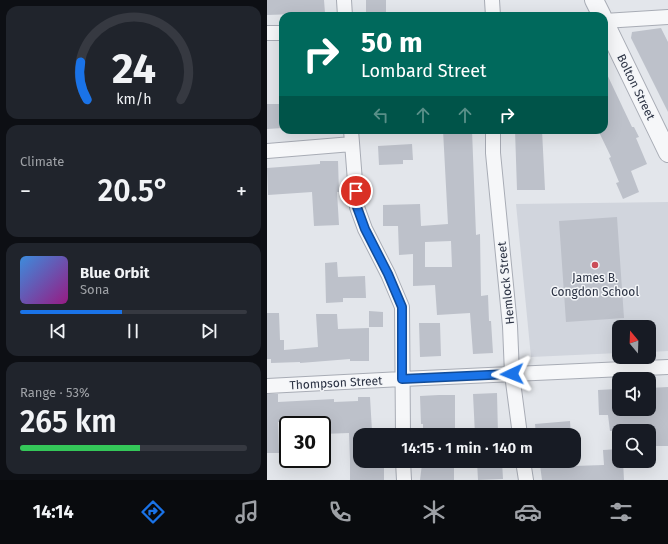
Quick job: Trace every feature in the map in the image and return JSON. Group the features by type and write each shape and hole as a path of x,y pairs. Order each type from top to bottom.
{"street":[{"path":"344,0 345,12"},
{"path":"492,0 493,12"},
{"path":"594,0 600,12"},
{"path":"608,21 668,17"},
{"name":"Bolton Street","path":"608,29 668,153"},
{"path":"267,34 279,33"},
{"name":"Hemlock Street","path":"493,134 493,153 510,326 512,374 519,428"},
{"path":"267,151 351,137 357,207 365,229 388,274 402,307 403,428"},
{"name":"Thompson Street","path":"267,386 668,368"},
{"path":"403,468 404,480"},
{"path":"524,468 526,480"}],"shaded area":[{"name":"James B. Congdon School","path":"668,202 668,351 656,352 656,320 612,320 612,353 531,357 516,204"}],"building":[{"path":"267,0 324,0 325,12 279,12 279,15 267,15"},
{"path":"366,0 386,0 386,12 366,12"},
{"path":"661,28 668,42 668,112 631,38 632,32"},
{"path":"608,76 632,127 634,127 639,137 636,138 647,164 631,171 639,192 623,199 616,183 619,182 609,158 611,157 600,134 608,134"},
{"path":"267,104 279,104 279,128 267,129"},
{"path":"443,134 472,134 476,235 480,234 481,296 488,295 489,321 491,321 493,353 473,354 470,313 437,315 435,285 413,286 413,254 399,255 398,226 383,226 383,205 420,204 421,226 448,224","holes":["451,241 452,267 425,267 425,242"]},
{"path":"515,134 542,134 545,190 517,190"},
{"path":"412,144 413,160 403,160 403,164 379,165 378,146"},
{"path":"320,161 338,161 339,192 337,192 339,225 314,226 312,192 268,195 267,168 320,164"},
{"path":"617,217 624,318 566,322 559,221"},
{"path":"337,262 338,277 365,276 366,298 343,298 343,302 326,303 325,263"},
{"path":"369,311 383,312 383,327 369,327"},
{"path":"267,313 279,313 280,340 284,340 284,350 318,347 316,314 337,314 338,329 369,328 369,361 350,361 350,359 300,363 271,363 271,359 267,359"},
{"path":"419,323 440,323 441,356 420,357"},
{"path":"668,387 668,446 656,446 656,424 612,424 612,431 610,431 608,415 599,415 598,390 612,389 612,416 656,416 656,388"},
{"path":"497,393 498,428 475,428 473,394"},
{"path":"267,394 278,394 278,402 334,399 334,402 358,401 358,397 370,397 372,428 353,428 353,468 384,468 384,480 350,480 349,433 331,434 331,416 279,416 279,453 267,453"},
{"path":"455,395 455,428 423,428 423,424 421,424 420,396"},
{"path":"570,421 570,428 535,428 535,424"},
{"path":"612,449 612,468 623,468 624,480 542,480 540,468 581,468 581,466 604,465 603,450"},
{"path":"422,468 454,468 454,480 420,480"},
{"path":"477,468 502,468 503,479 478,480"}],"place":[{"name":"James B. Congdon School","path":"595,265"}],"route":[{"path":"356,191 357,207 365,229 388,274 402,307 402,379 512,374"}]}
